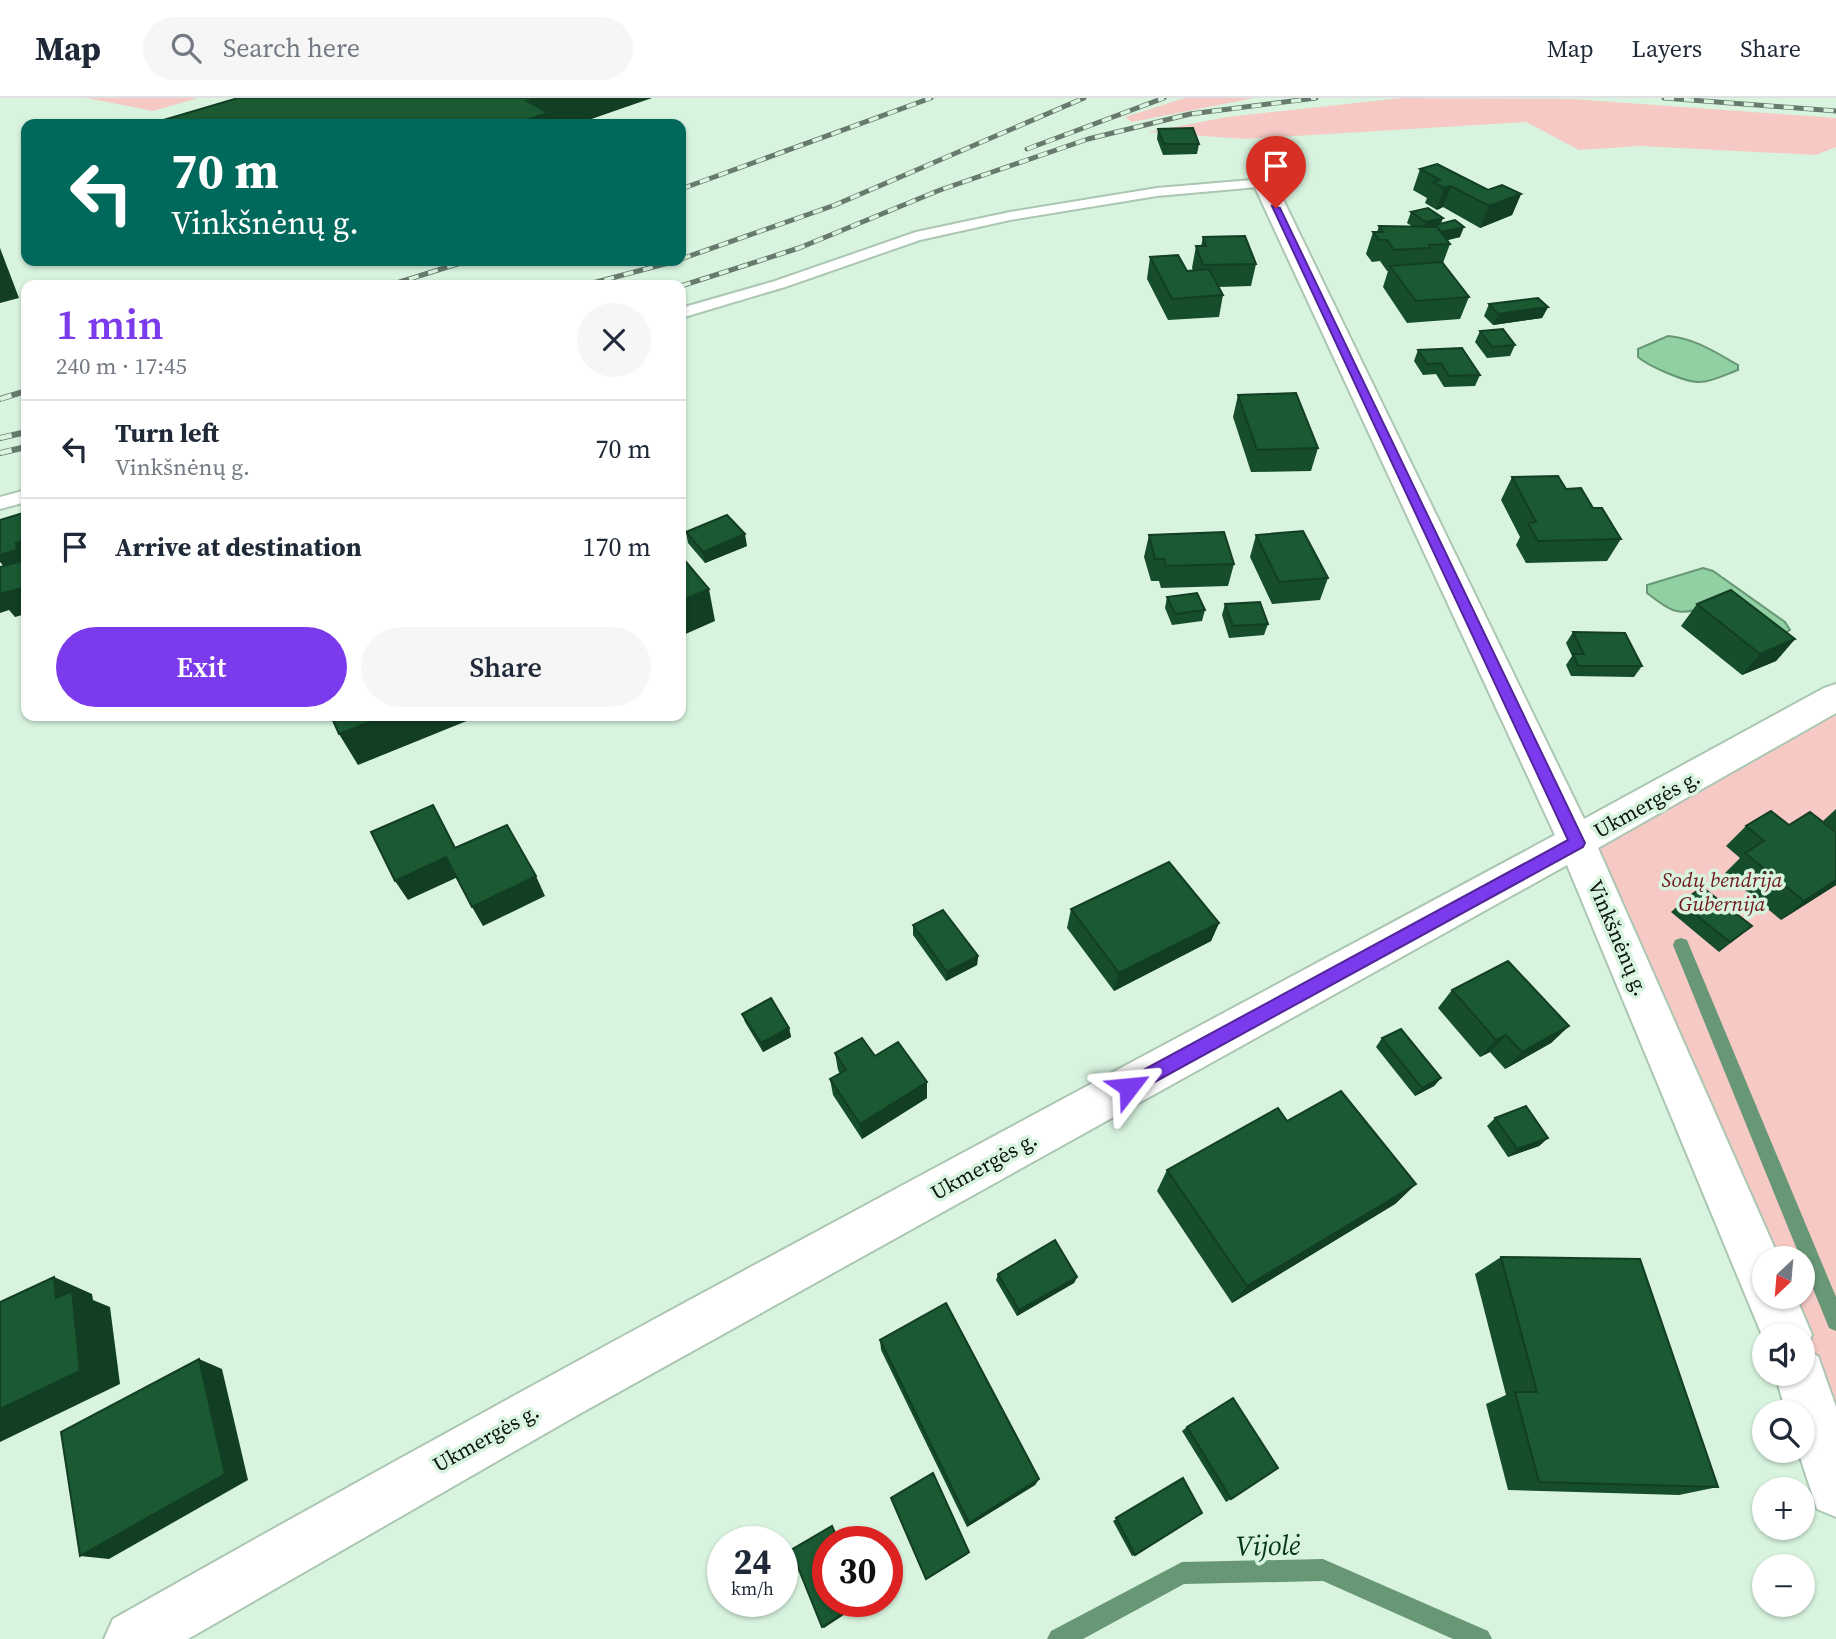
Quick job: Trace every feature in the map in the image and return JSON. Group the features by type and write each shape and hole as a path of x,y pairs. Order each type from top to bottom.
{"street":[{"name":"Vinkšnėnų g.","path":"1264,183 1577,843 1752,1253"},
{"name":"Ukmergės g.","path":"133,1639 374,1498 1577,843 1836,697"},
{"path":"1804,1386 1836,1490"}],"lane":[{"path":"686,311 942,230 1157,192 1264,183"},
{"path":"0,503 21,497"}],"green space":[{"path":"87,98 198,98 153,111"},
{"path":"1185,98 1254,98 1132,122 1125,117"},
{"path":"1402,98 1572,99 1836,118 1836,147 1816,155 1641,146 1579,150 1526,122 1245,139 1148,132 1227,117"},
{"name":"Sodų bendrija Gubernija","path":"1836,697 1836,1490 1815,1422 1815,1400 1808,1400 1804,1386 1815,1386 1815,1323 1782,1323 1776,1309 1815,1309 1815,1246 1759,1246 1577,843"}],"shaded area":[{"path":"1668,336 1704,346 1738,365 1738,370 1709,381 1694,382 1650,365 1638,357 1638,349"},
{"path":"1703,568 1713,571 1785,622 1790,630 1783,634 1719,602 1697,610 1681,612 1667,607 1647,593 1647,585"}],"building":[{"path":"238,98 535,98 527,101 548,113 529,119 167,119"},
{"path":"1193,128 1199,144 1164,144 1158,129"},
{"path":"1437,164 1488,190 1502,185 1521,194 1489,206 1451,186 1444,188 1433,182 1440,180 1420,169"},
{"path":"1428,208 1443,218 1426,222 1411,212"},
{"path":"1455,220 1464,227 1441,232 1432,226"},
{"path":"1379,226 1437,227 1450,244 1394,250 1387,240 1379,240 1373,232 1383,232"},
{"path":"1245,236 1256,264 1203,265 1196,246 1206,246 1203,237"},
{"path":"1178,255 1187,271 1209,269 1223,295 1172,299 1150,257"},
{"path":"1442,262 1469,297 1416,301 1390,266"},
{"path":"1538,298 1548,307 1498,314 1489,304"},
{"path":"1503,329 1515,345 1492,347 1480,331"},
{"path":"1462,348 1480,375 1449,376 1441,363 1427,364 1418,350"},
{"path":"1296,393 1318,448 1257,450 1238,395"},
{"path":"1558,476 1566,489 1581,488 1593,508 1602,508 1621,539 1538,541 1528,523 1536,522 1512,477"},
{"path":"21,514 21,542 16,543 17,550 0,555 0,520"},
{"path":"727,515 745,534 703,552 686,532"},
{"path":"1303,531 1328,578 1279,582 1256,535"},
{"path":"1224,532 1234,564 1166,566 1164,559 1155,559 1149,535"},
{"path":"21,561 21,588 0,594 0,567"},
{"path":"686,562 709,589 686,599"},
{"path":"1731,590 1795,639 1760,654 1697,604"},
{"path":"1197,593 1205,610 1175,614 1167,597"},
{"path":"1260,602 1268,624 1233,626 1225,604"},
{"path":"1573,632 1625,633 1642,666 1578,666 1573,654 1584,654"},
{"path":"333,721 373,721 339,734"},
{"path":"433,805 455,848 507,825 536,876 472,907 446,857 395,881 371,832"},
{"path":"1771,811 1789,825 1810,812 1836,832 1836,880 1804,901 1745,853 1764,841 1746,826"},
{"path":"1169,862 1219,923 1119,973 1071,909"},
{"path":"1702,887 1752,926 1730,942 1681,903"},
{"path":"943,910 978,956 947,972 913,925"},
{"path":"1508,961 1569,1026 1522,1052 1506,1035 1496,1040 1452,990"},
{"path":"771,998 789,1028 761,1043 742,1014"},
{"path":"1401,1029 1441,1078 1422,1088 1382,1038"},
{"path":"862,1038 875,1056 898,1042 927,1082 860,1124 830,1079 846,1070 835,1053"},
{"path":"1341,1091 1416,1184 1247,1286 1167,1170 1278,1108 1287,1121"},
{"path":"1526,1106 1548,1138 1517,1149 1495,1118"},
{"path":"1055,1240 1077,1277 1019,1310 998,1274"},
{"path":"1501,1257 1640,1259 1718,1487 1539,1482 1515,1392 1537,1392"},
{"path":"54,1277 56,1298 72,1291 80,1371 0,1409 0,1302"},
{"path":"946,1303 1039,1479 969,1523 880,1340"},
{"path":"199,1359 225,1474 80,1556 61,1432"},
{"path":"1233,1398 1278,1468 1231,1499 1187,1427"},
{"path":"933,1473 969,1552 926,1579 891,1498"},
{"path":"1183,1478 1202,1513 1135,1555 1116,1518"},
{"path":"812,1538 812,1602 798,1567 798,1546"},
{"path":"818,1617 837,1617 822,1627"}],"waterway":[{"path":"1681,945 1836,1321"},
{"name":"Vijolė","path":"1059,1639 1182,1573 1323,1570 1480,1639"}],"railway":[{"path":"686,187 931,98"},
{"path":"686,257 835,205 1084,98"},
{"path":"1027,149 1164,98"},
{"path":"686,284 799,248 940,190 1088,139 1190,114 1316,98"},
{"path":"1664,98 1836,111"},
{"path":"406,280 451,266"},
{"path":"604,280 657,266"},
{"path":"0,399 21,393"},
{"path":"0,438 21,433"},
{"path":"0,453 21,448"}],"route":[{"path":"1129,1087 1577,843 1276,208"}]}
